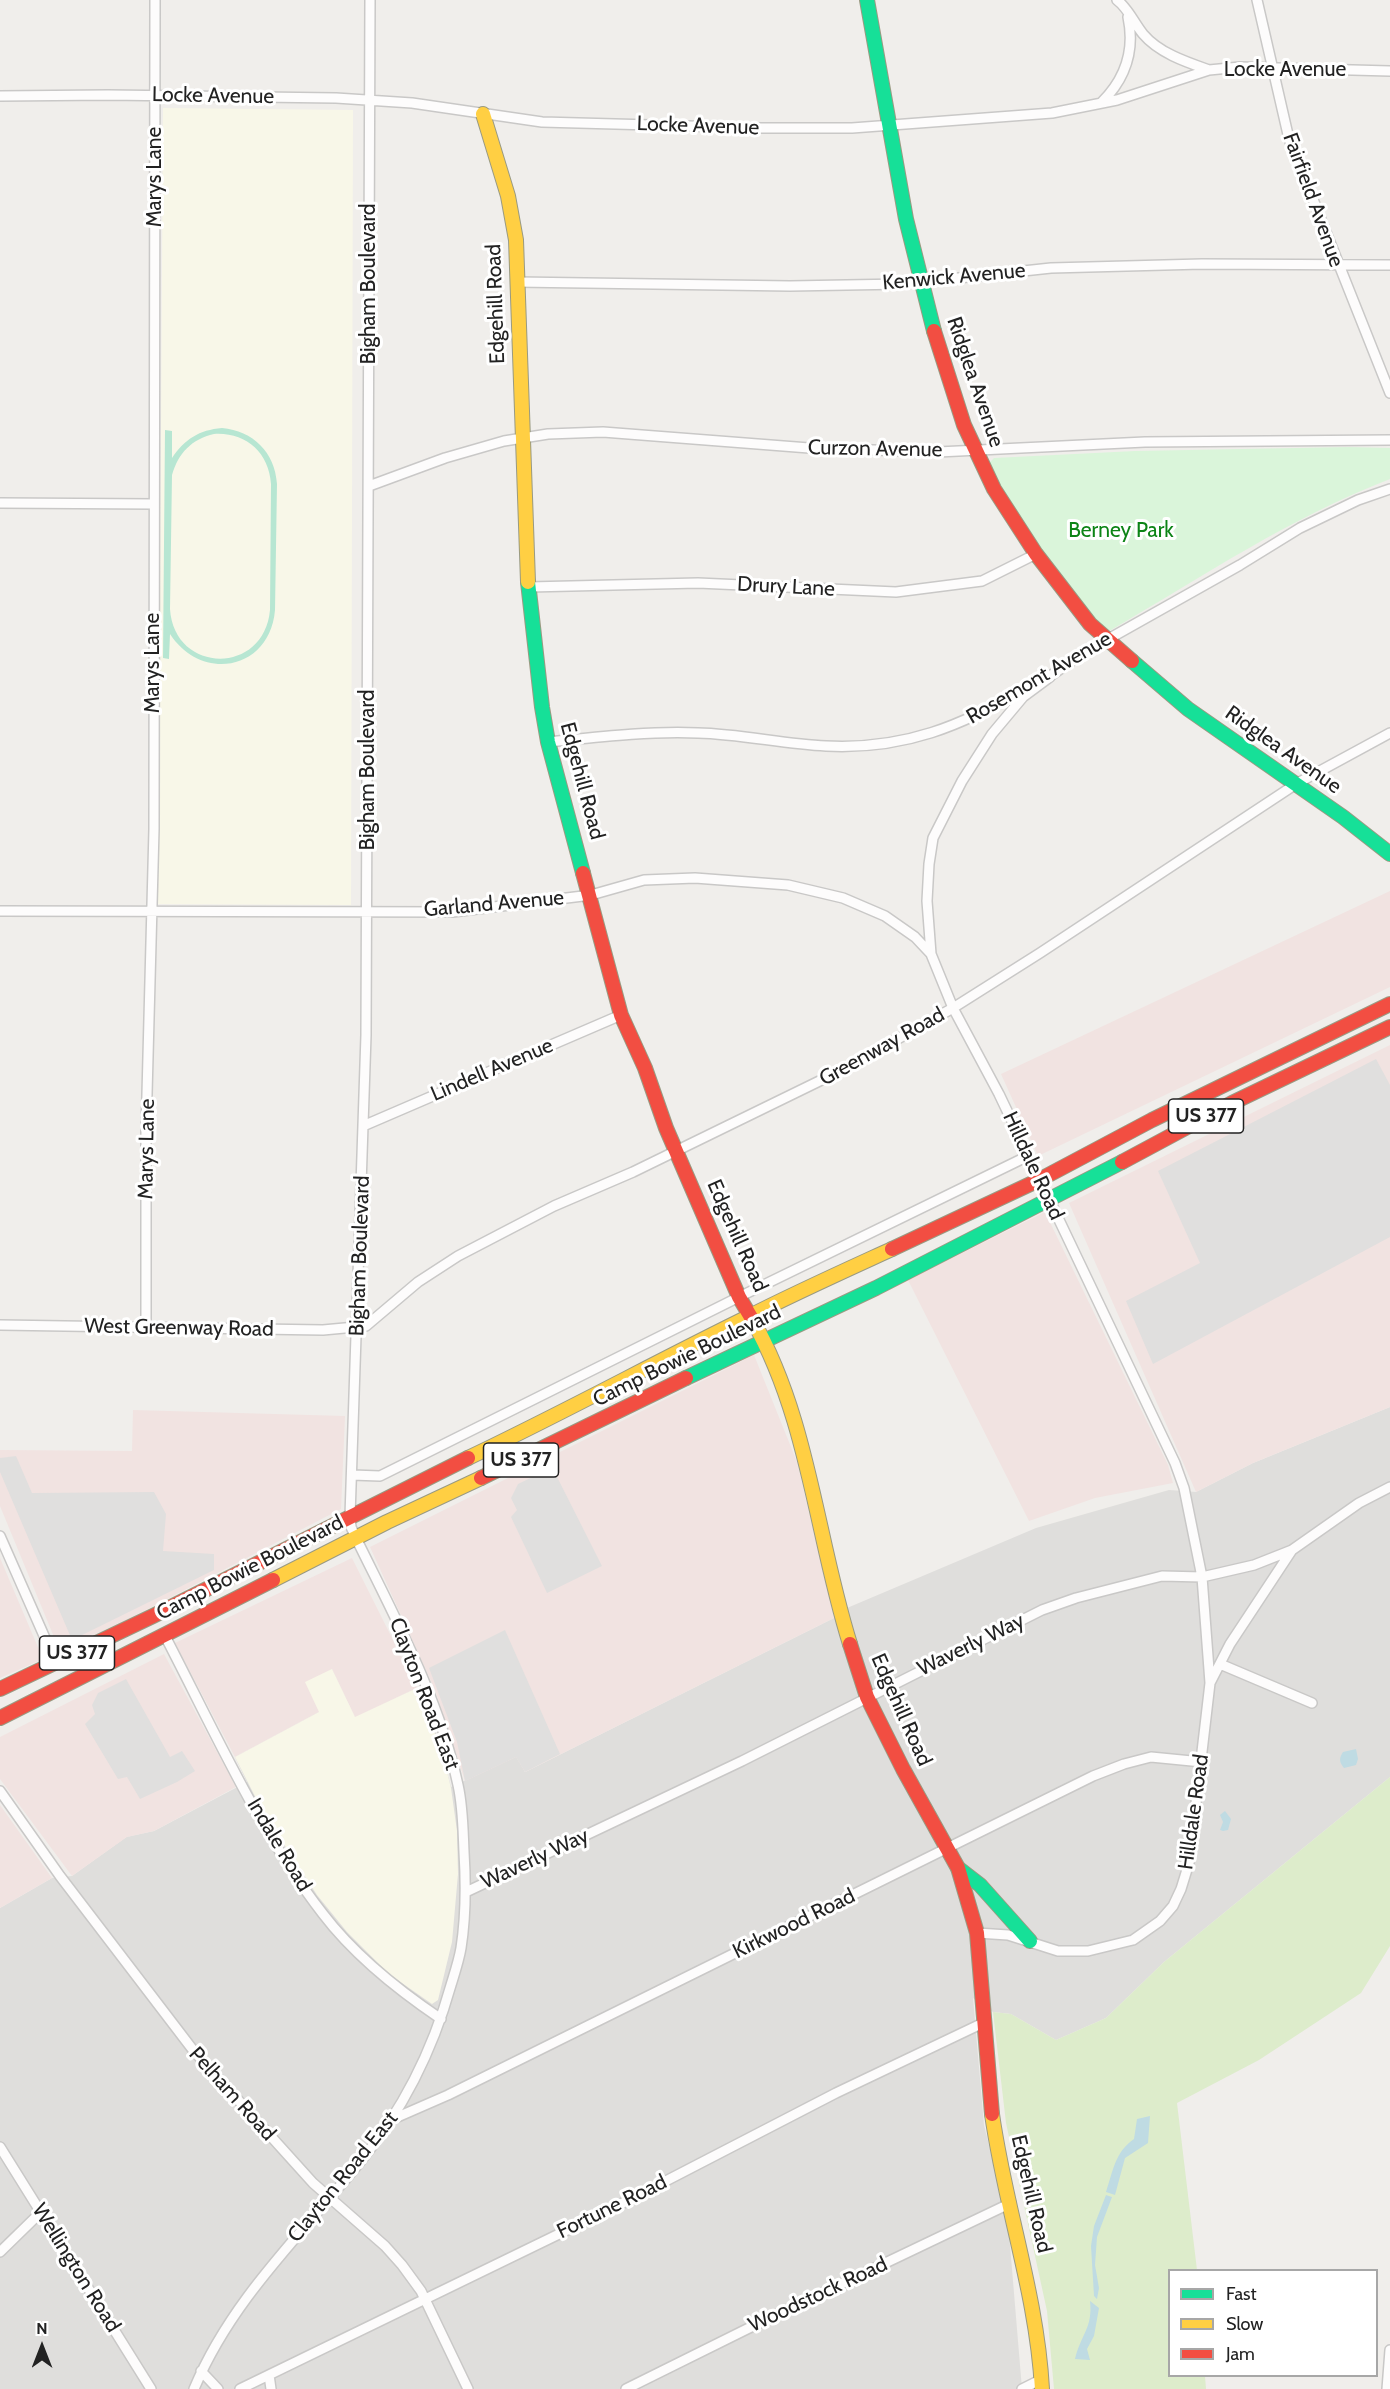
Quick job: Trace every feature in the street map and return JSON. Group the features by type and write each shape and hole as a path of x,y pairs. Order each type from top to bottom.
{"street":[{"name":"Marys Lane","path":"146,1327 146,1132 152,911 155,0"},
{"name":"Bigham Boulevard","path":"356,1538 351,1527 350,1516 358,1328 367,911 370,0"},
{"name":"Ridglea Avenue","path":"867,0 906,219 922,282 949,383 975,450 994,489 1036,554 1090,624 1188,709 1343,817 1390,854"},
{"path":"1117,0 1144,35 1159,48 1179,59 1209,70"},
{"name":"Fairfield Avenue","path":"1257,0 1289,139 1337,265 1390,393"},
{"path":"1102,102 1118,85 1130,51 1132,35 1127,12"},
{"name":"Locke Avenue","path":"0,96 336,98 412,103 542,122 738,128 852,128 1052,113 1116,100 1209,70 1240,67 1273,70 1390,71"},
{"name":"Edgehill Road","path":"483,114 508,196 516,240 522,438 530,587 542,707 548,742 591,895 621,1015 739,1297 765,1342 802,1444 837,1602 867,1697 898,1760 958,1868 977,1933 983,2023 997,2140 1037,2318 1042,2384"},
{"name":"Kenwick Avenue","path":"517,282 790,286 922,282 1051,268 1202,264 1390,265"},
{"name":"Curzon Avenue","path":"369,486 445,458 522,438 548,434 603,432 809,448 897,451 975,450 1145,442 1390,440"},
{"name":"Rosemont Avenue","path":"548,742 636,732 700,733 823,746 884,744 949,729 1050,677 1080,655 1240,565 1300,528 1358,500 1390,489"},
{"path":"0,503 153,504"},
{"name":"Drury Lane","path":"530,587 698,583 896,592 982,580 1036,554"},
{"name":"Hilldale Road","path":"977,1933 1008,1935 1058,1951 1088,1951 1133,1940 1160,1921 1177,1898 1189,1863 1210,1683 1202,1577 1184,1488 1175,1463 1028,1156 953,1008 931,954 927,901 933,838 962,781 992,734 1023,697 1050,677"},
{"name":"Greenway Road","path":"358,1328 366,1326 418,1282 458,1256 554,1206 676,1151 842,1070 953,1008 1296,784 1390,733"},
{"name":"Garland Avenue","path":"0,911 476,910 591,895 644,880 695,878 788,885 843,898 885,916 915,937 931,954"},
{"name":"Camp Bowie Boulevard","path":"0,1689 153,1616 431,1474 544,1422 608,1386 1039,1180 1152,1120 1390,1004"},
{"name":"Lindell Avenue","path":"363,1126 621,1015"},
{"name":"Camp Bowie Boulevard","path":"0,1718 356,1538 765,1342 1049,1201 1232,1103 1390,1027"},
{"path":"1232,1103 1279,1074 1281,1070 1278,1059"},
{"path":"352,1474 380,1476 1028,1156"},
{"name":"West Greenway Road","path":"0,1325 323,1330 358,1328"},
{"path":"544,1422 555,1444"},
{"name":"Waverly Way","path":"466,1892 742,1761 1042,1610 1076,1598 1162,1576 1202,1577 1245,1568 1292,1550 1359,1503 1390,1487"},
{"path":"0,1536 67,1684"},
{"name":"Clayton Road East","path":"194,2389 201,2371 227,2325 247,2296 393,2119 415,2078 441,2019 461,1950 466,1892 463,1818 459,1788 441,1726 409,1646 356,1538"},
{"name":"Hilldale Road","path":"1210,1683 1230,1644 1292,1550"},
{"path":"153,1616 164,1634"},
{"name":"Indale Road","path":"164,1634 257,1811 303,1887 324,1916 371,1966 411,1999 441,2019"},
{"path":"1220,1664 1312,1703"},
{"name":"Kirkwood Road","path":"393,2119 448,2095 1093,1776 1151,1757 1202,1762"},
{"name":"Pelham Road","path":"0,1791 60,1876 193,2050 313,2182 385,2246 402,2265 424,2298 468,2389"},
{"path":"958,1868 980,1885 1030,1941"},
{"name":"Fortune Road","path":"240,2389 629,2200 836,2093 983,2023"},
{"name":"Wellington Road","path":"0,2147 151,2389"},
{"name":"Woodstock Road","path":"626,2389 1011,2203"},
{"path":"0,2252 41,2212"},
{"path":"1388,2389 1390,2350"},
{"path":"201,2371 218,2389"},
{"path":"269,2375 271,2389"},
{"path":"1022,2389 1042,2384"}],"shaded area":[{"path":"163,108 353,110 351,905 158,904"},
{"path":"1390,891 1390,987 1038,1156 1001,1074"},
{"path":"1390,1045 1390,1407 1253,1463 1196,1492 1069,1203"},
{"path":"1376,1059 1390,1085 1390,1237 1153,1364 1126,1301 1200,1263 1158,1171"},
{"path":"1045,1212 1168,1465 1173,1483 1095,1498 1029,1521 908,1280"},
{"path":"754,1355 797,1462 834,1618 525,1772 516,1757 465,1781 435,1690 370,1547"},
{"path":"1390,1407 1390,1777 1164,1962 1106,2018 1056,2040 1011,2014 993,2012 973,1998 984,2125 1008,2221 1022,2389 0,2389 0,1908 52,1878 72,1876 126,1837 154,1831 247,1782 235,1757 319,1712 332,1669 355,1717 417,1688 435,1729 451,1787 517,1756 525,1772 834,1618 847,1608 1036,1528 1169,1490 1196,1492 1253,1463"},
{"path":"133,1410 345,1416 341,1509 61,1654 0,1506 0,1450 132,1451"},
{"path":"16,1456 32,1493 154,1492 166,1514 163,1551 214,1554 214,1570 72,1640 0,1472 0,1458"},
{"path":"549,1469 554,1471 602,1566 547,1593 511,1517 517,1510 511,1498 518,1484"},
{"path":"0,1558 43,1659 0,1678"},
{"path":"352,1558 417,1688 355,1718 332,1669 319,1712 235,1757 175,1643"},
{"path":"505,1630 560,1754 525,1772 516,1757 465,1781 457,1742 429,1668"},
{"path":"164,1654 236,1787 154,1831 127,1837 72,1876 0,1779 0,1737"},
{"path":"332,1669 355,1717 417,1688 442,1752 451,1788 457,1831 458,1874 452,1942 438,2000 432,2004 389,1974 347,1932 317,1895 263,1812 235,1757 319,1712 305,1682"},
{"path":"126,1679 170,1757 182,1751 195,1771 140,1799 127,1777 118,1779 85,1724 95,1714 92,1705 98,1693"},
{"path":"0,1805 52,1878 0,1908"}],"green space":[{"path":"214,429 233,430 260,445 272,462 277,484 275,610 270,630 261,646 248,657 233,663 216,664 199,659 183,649 170,634 169,659 163,658 165,430 172,431 172,458 193,437","holes":["225,434 236,436 253,446 266,462 269,473 271,484 270,610 264,632 252,647 237,656 219,659 202,655 186,646 175,630 170,609 172,475 178,460 193,443 206,436"]},
{"name":"Berney Park","path":"1390,448 1390,479 1317,511 1111,630 1105,630 1059,581 996,485 989,463 994,458 1135,451"},
{"path":"1390,1777 1390,1946 1361,1993 1259,2060 1177,2103 1197,2269 1168,2269 1168,2377 1205,2377 1206,2389 1054,2389 1047,2311 1006,2123 993,2012 1011,2014 1056,2040 1106,2018 1164,1962"}],"water":[{"path":"1356,1749 1358,1759 1356,1765 1344,1768 1340,1760 1343,1752"},
{"path":"1225,1811 1231,1819 1228,1830 1223,1831 1220,1830 1223,1822 1220,1815"},
{"path":"1150,2116 1148,2143 1125,2158 1115,2195 1106,2192 1119,2156 1134,2139 1137,2119"},
{"path":"1106,2195 1112,2197 1097,2237 1095,2265 1099,2288 1097,2299 1094,2296 1091,2246 1094,2226"},
{"path":"1090,2301 1099,2308 1094,2336 1087,2349 1090,2360 1075,2359 1090,2318"}],"traffic: fast":[{"path":"867,0 906,219 934,331"},
{"path":"528,582 548,742 583,873"},
{"path":"1132,661 1188,709 1343,817 1390,854"},
{"path":"686,1378 876,1288 1122,1162"},
{"path":"958,1868 980,1885 1030,1941"}],"traffic: slow":[{"path":"483,114 508,196 516,240 528,582"},
{"path":"468,1458 766,1308 892,1249"},
{"path":"752,1319 787,1397 810,1478 838,1603 850,1644"},
{"path":"273,1580 387,1522 481,1478"},
{"path":"992,2114 1034,2319 1042,2389"}],"traffic: jam":[{"path":"934,331 964,425 994,489 1036,554 1090,624 1132,661"},
{"path":"583,873 621,1015 645,1068 666,1128 739,1297 752,1319"},
{"path":"892,1249 1039,1180 1152,1120 1390,1004"},
{"path":"1122,1162 1232,1103 1390,1027"},
{"path":"481,1478 686,1378"},
{"path":"0,1689 153,1616 468,1458"},
{"path":"0,1718 273,1580"},
{"path":"850,1644 867,1697 903,1769 958,1868 977,1933 992,2114"}]}
